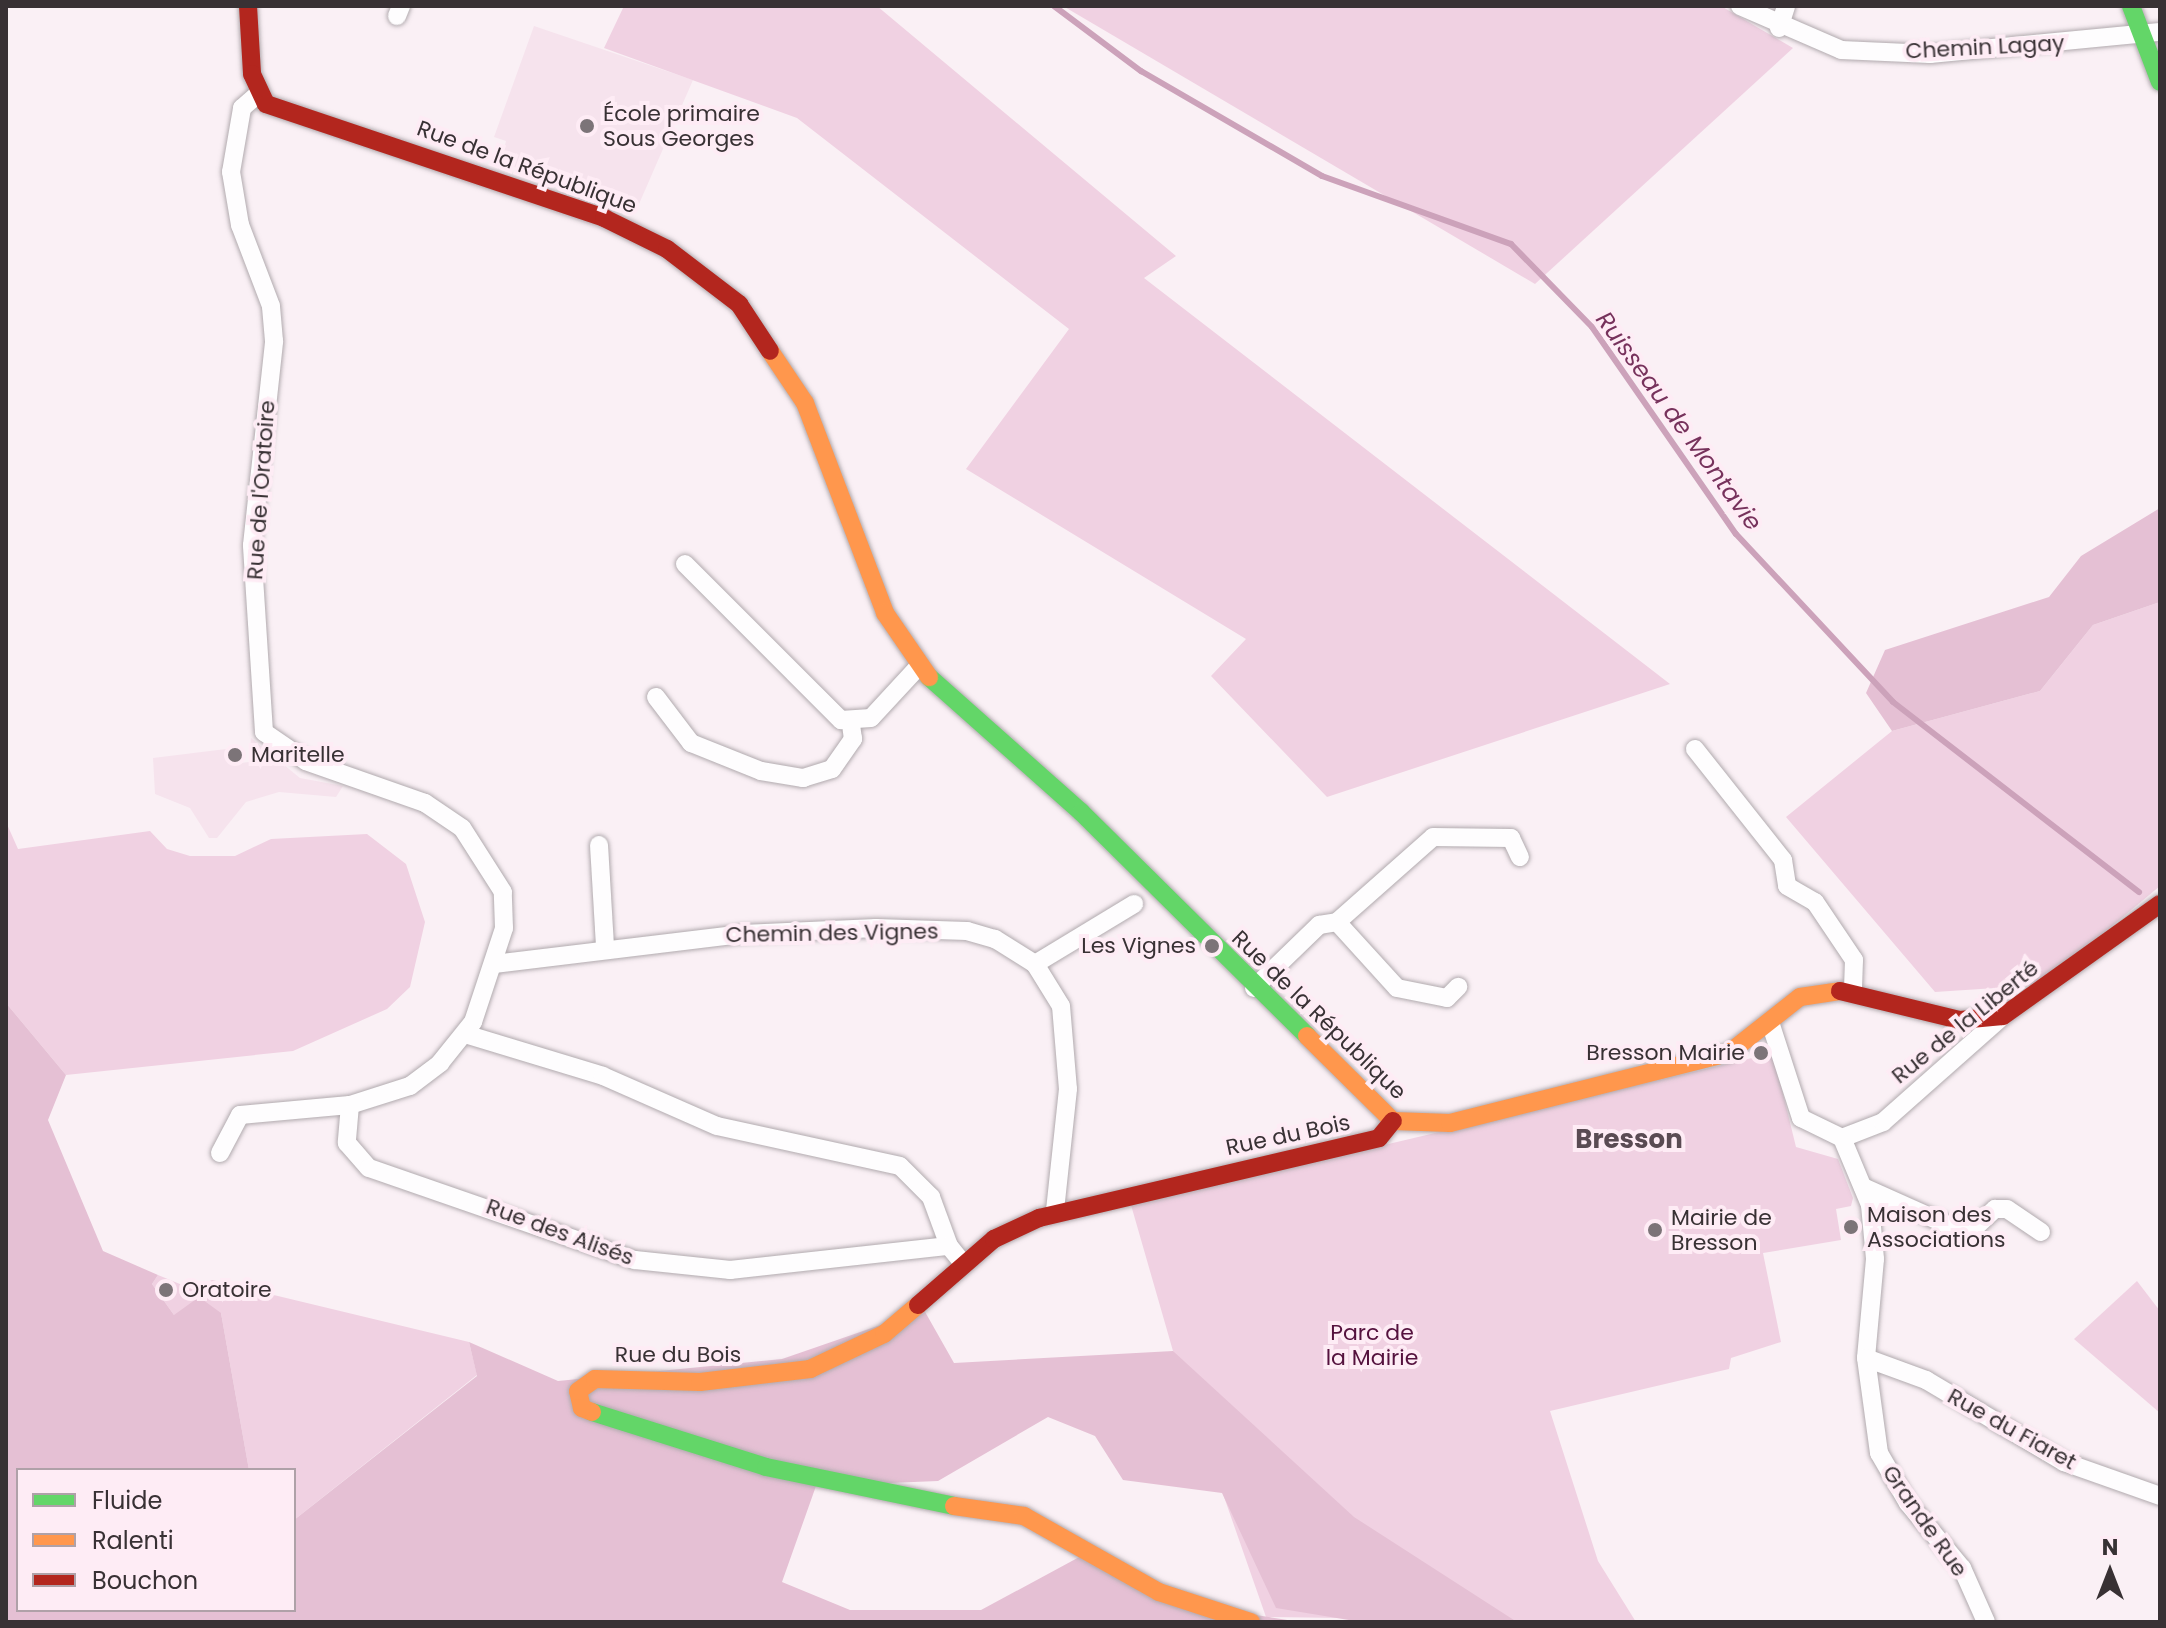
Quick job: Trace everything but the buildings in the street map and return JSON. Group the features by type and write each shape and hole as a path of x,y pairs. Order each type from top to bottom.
{"street":[{"path":"248,6 257,95"},
{"name":"Chemin Lagay","path":"1740,6 1779,28 1841,50 1930,54 2152,33"},
{"path":"1779,28 1786,6"},
{"path":"2131,6 2152,33 2160,82"},
{"name":"Rue de la République","path":"257,95 285,112 604,218 667,249 739,304 805,403 885,613 919,666 1081,812 1254,988 1393,1121 1450,1123 1729,1053 1800,997 1853,991 1960,1020 2003,1016"},
{"name":"Rue de l'Oratoire","path":"220,1153 240,1115 350,1105 410,1086 465,1034 494,964 503,892 462,828 425,803 306,761 264,732 252,545 274,341 271,306 240,225 231,172 242,108 257,95"},
{"path":"656,697 691,743 761,771 803,778 832,769 853,739 851,724 685,564"},
{"path":"851,724 871,718 919,666"},
{"path":"1695,749 1783,860 1787,886 1815,902 1854,960 1853,991"},
{"path":"1254,988 1319,925 1337,922 1433,837 1511,838 1520,857"},
{"path":"599,845 605,945"},
{"path":"1055,1211 1068,1038 1061,1006 1035,964 1134,904"},
{"name":"Rue de la Liberté","path":"1842,1138 1883,1122 2003,1016 2158,908"},
{"path":"1337,922 1397,988 1447,998 1458,987"},
{"name":"Chemin des Vignes","path":"494,964 605,945 865,928 967,931 1035,964"},
{"path":"1770,1022 1801,1118 1842,1138"},
{"path":"465,1034 603,1076 717,1126 900,1166 931,1197 949,1246 963,1263"},
{"name":"Rue des Alisés","path":"350,1105 347,1143 369,1168 635,1260 730,1270 949,1246"},
{"name":"Rue du Bois","path":"1251,1622 1159,1592 1024,1516 878,1495 766,1467 579,1403 581,1385 595,1379 700,1382 810,1369 884,1334 994,1239 1055,1211 1362,1143 1379,1138 1393,1121"},
{"name":"Grande Rue","path":"1842,1138 1863,1187 1875,1259 1866,1358 1879,1453 1908,1503 1962,1568 1986,1622"},
{"path":"1863,1187 1968,1234 1995,1209 2007,1209 2041,1232"},
{"name":"Rue du Fiaret","path":"1866,1358 1926,1380 2064,1462 2160,1496"}],"shaded area":[{"name":"École primaire Sous Georges","path":"534,26 693,80 639,204 571,175 565,186 501,162 506,141 494,137"},
{"path":"2160,508 2160,602 2093,625 2040,691 1892,731 1866,693 1885,650 2049,597 2081,556"},
{"path":"251,738 300,778 343,786 336,797 279,792 246,802 217,838 209,838 190,808 155,794 153,758 226,749 231,764 249,762"},
{"path":"6,1003 66,1075 48,1120 103,1251 158,1275 152,1284 174,1315 199,1297 221,1313 249,1468 16,1468 16,1612 296,1612 296,1518 477,1376 469,1342 558,1381 782,1359 924,1310 954,1363 1173,1351 1354,1517 1517,1622 1361,1622 1276,1608 1222,1493 1123,1480 1095,1436 1048,1417 938,1481 816,1486 782,1582 850,1610 981,1610 1083,1555 1153,1599 1300,1622 6,1622"}],"green space":[{"path":"624,6 877,6 1176,256 1144,278 1670,684 1327,797 1211,676 1246,639 966,469 1069,329 797,118 604,48"},
{"path":"1063,6 1721,6 1793,48 1535,284"},
{"path":"2160,602 2160,886 2041,985 1935,992 1786,817 1892,731 2040,691 2093,625"},
{"path":"6,822 18,849 150,831 167,849 190,856 235,856 271,839 367,834 406,864 425,922 410,987 387,1009 293,1051 66,1075 6,1003"},
{"name":"Parc de la Mairie","path":"1773,1053 1796,1147 1838,1159 1853,1198 1851,1206 1836,1209 1841,1240 1763,1253 1781,1342 1731,1358 1729,1369 1550,1411 1598,1561 1636,1622 1266,1617 1173,1351 1131,1205"},
{"path":"158,1275 192,1289 212,1280 469,1342 477,1375 296,1518 296,1468 249,1468 221,1313 174,1315 152,1284"},
{"path":"2137,1281 2160,1311 2160,1413 2074,1339"}],"waterway":[{"name":"Ruisseau de Montavie","path":"1054,6 1141,71 1322,176 1511,244 1592,327 1736,534 1893,702 2139,892"}],"traffic: fast":[{"path":"2131,6 2160,82"},
{"path":"929,677 1081,812 1307,1036"},
{"path":"592,1412 766,1467 954,1506"}],"traffic: slow":[{"path":"770,351 805,403 885,613 929,677"},
{"path":"1307,1036 1393,1121 1450,1123 1729,1053 1800,997 1840,991"},
{"path":"592,1412 582,1408 578,1391 595,1379 700,1382 810,1369 884,1334 918,1305"},
{"path":"954,1506 1024,1516 1159,1592 1251,1622"}],"traffic: jam":[{"path":"248,6 252,74 266,104 604,218 667,249 739,304 770,351"},
{"path":"1840,991 1960,1020 2003,1016 2160,904"},
{"path":"918,1305 994,1239 1039,1218 1379,1138 1393,1121"}],"place":[{"name":"École primaire Sous Georges","path":"587,126"},
{"name":"Maritelle","path":"235,755"},
{"name":"Les Vignes","path":"1212,946"},
{"name":"Bresson Mairie","path":"1761,1053"},
{"name":"Maison des Associations","path":"1851,1227"},
{"name":"Mairie de Bresson","path":"1655,1230"},
{"name":"Oratoire","path":"166,1290"}],"district":[{"name":"Bresson","path":"1629,1140"}]}
